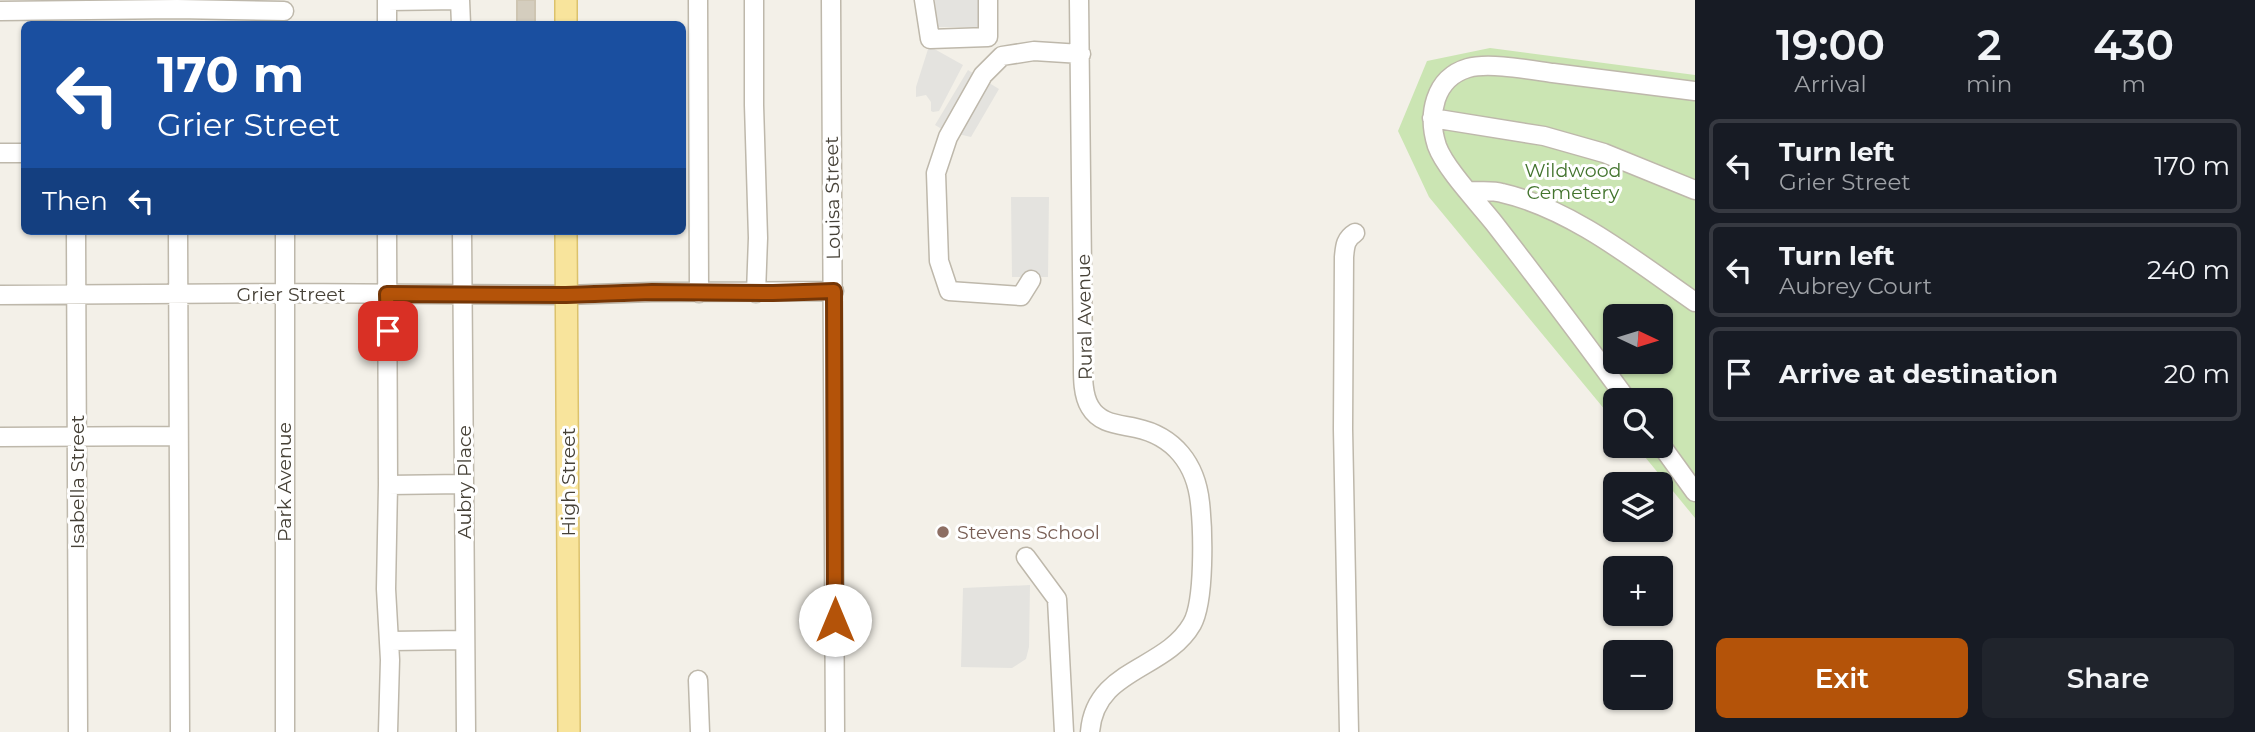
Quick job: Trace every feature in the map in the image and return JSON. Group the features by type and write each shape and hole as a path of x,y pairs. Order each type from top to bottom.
{"main road":[{"path":"566,0 566,21"},
{"name":"High Street","path":"566,235 569,732"}],"street":[{"path":"387,21 387,1 460,0 461,21"},
{"path":"698,0 699,293"},
{"path":"754,0 758,238 756,293"},
{"name":"Louisa Street","path":"831,0 835,732"},
{"path":"923,0 930,39 988,37 988,0"},
{"name":"Rural Avenue","path":"1080,0 1083,359 1087,402 1097,416 1107,422 1143,430 1169,442 1189,463 1198,487 1201,558 1199,597 1193,621 1171,648 1118,679 1097,705 1090,732"},
{"path":"0,11 284,12"},
{"path":"1031,280 1021,296 949,291 939,261 936,173 948,137 983,75 1002,56 1034,51 1081,54"},
{"path":"1618,388 1452,171 1438,149 1432,118 1434,101 1443,84 1454,73 1472,67 1515,68 1695,91"},
{"path":"1432,118 1544,136 1604,153 1695,190"},
{"path":"0,153 21,153"},
{"path":"1469,191 1500,192 1542,206 1596,235 1695,302"},
{"path":"1349,732 1343,429 1344,257 1345,245 1355,233"},
{"name":"Isabella Street","path":"76,235 78,732"},
{"path":"177,235 180,732"},
{"name":"Park Avenue","path":"285,235 285,732"},
{"path":"387,235 392,485 386,589 390,641 388,732"},
{"name":"Aubry Place","path":"462,235 466,732"},
{"name":"Grier Street","path":"0,295 566,295 834,291"},
{"path":"0,437 178,436"},
{"path":"1670,458 1695,492"},
{"path":"392,485 464,484"},
{"path":"1026,557 1057,599 1064,732"},
{"path":"390,641 465,640"},
{"path":"698,680 700,732"}],"green space":[{"name":"Wildwood Cemetery","path":"1490,48 1695,75 1695,518 1673,491 1673,472 1657,472 1646,458 1673,458 1673,388 1603,388 1603,407 1429,197 1398,131 1427,61"}],"shaded area":[{"path":"935,0 980,0 981,27 936,27"},
{"path":"929,46 963,65 939,111 933,112 926,95 916,97 916,87"},
{"path":"968,70 999,89 971,137 945,131 935,125"},
{"path":"1011,197 1049,197 1048,277 1012,277"},
{"path":"1030,585 1029,647 1026,659 1012,668 961,667 963,588"}],"building":[{"path":"517,0 535,0 535,21 517,21"}],"place":[{"name":"Stevens School","path":"943,532"}],"route":[{"path":"388,331 387,294 566,295 834,291 835,620"}]}
